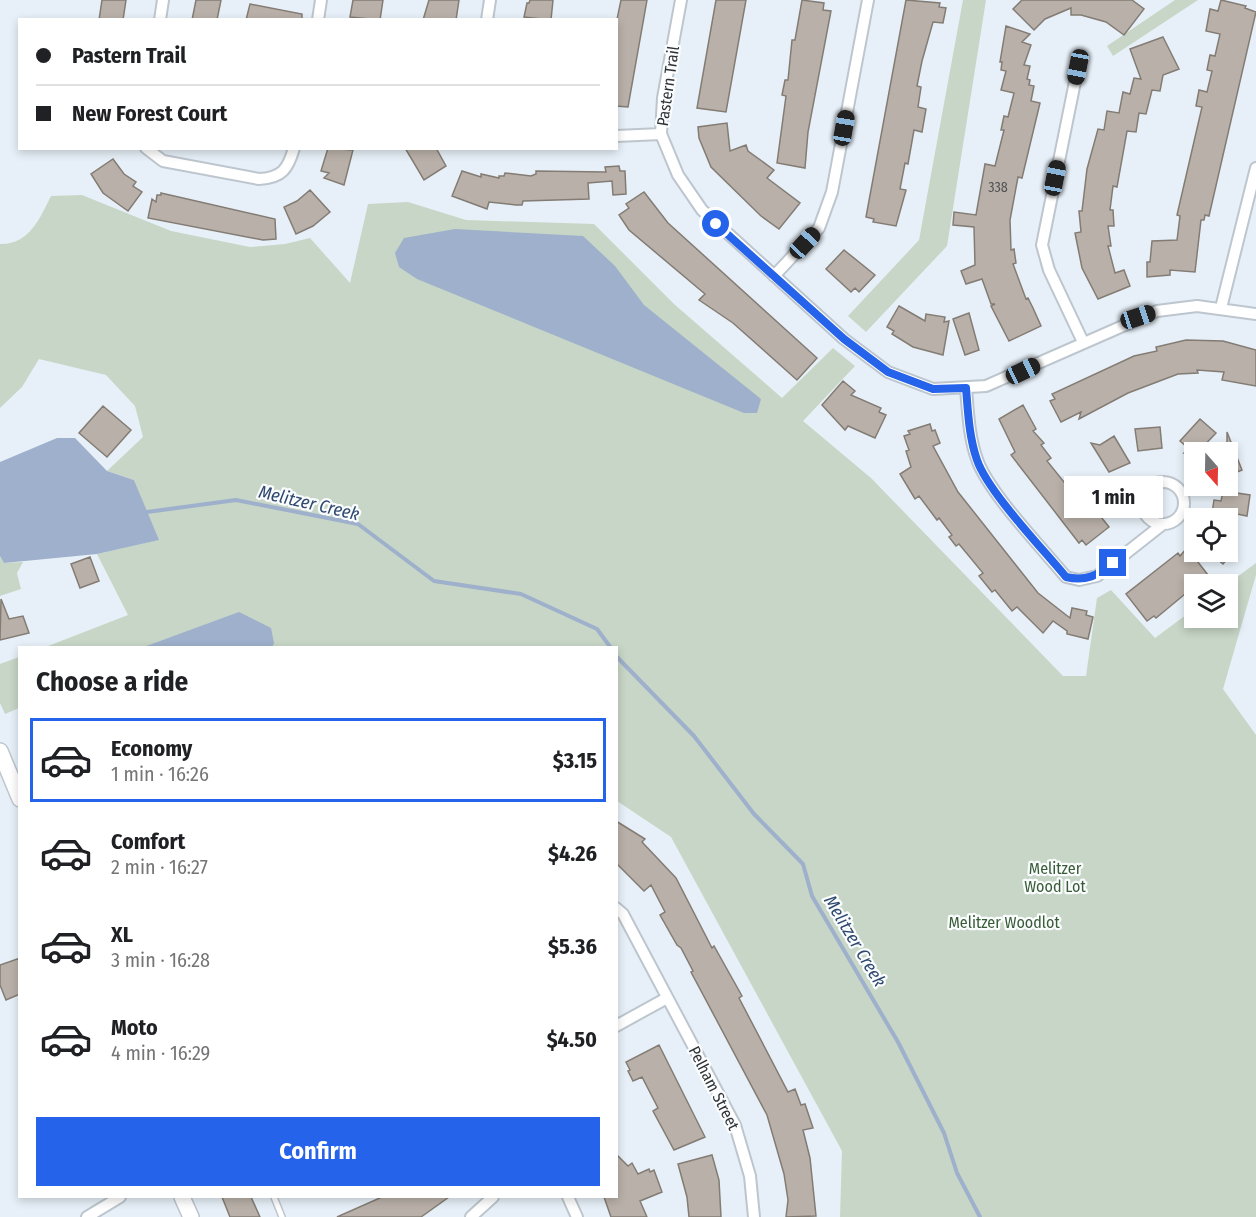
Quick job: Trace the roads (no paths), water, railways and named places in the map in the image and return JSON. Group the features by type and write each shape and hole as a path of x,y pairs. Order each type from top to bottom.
{"street":[{"path":"160,18 163,0"},
{"path":"318,18 321,0"},
{"path":"487,18 490,0"},
{"name":"Pastern Trail","path":"681,0 663,98 661,134 678,175 702,210 847,341 888,372 933,389 966,388 1004,380 1083,342 1157,311 1197,306 1256,314"},
{"path":"774,276 819,228 826,210 832,192 868,0"},
{"path":"1078,67 1042,244 1049,270 1083,342"},
{"path":"618,136 661,134"},
{"path":"149,150 163,160 259,179 274,178 284,172 293,150"},
{"path":"1221,308 1256,168"},
{"path":"966,388 972,440 978,462 988,482 1066,577 1079,580 1097,576 1163,524 1179,517 1184,504 1180,490 1166,482 1149,487 1142,499 1145,514 1152,521 1163,524"},
{"path":"0,752 18,794"},
{"name":"Pelham Street","path":"618,910 623,914 735,1125 750,1176 754,1217"},
{"path":"618,1025 667,998"},
{"path":"87,1217 118,1198"},
{"path":"182,1198 190,1217"},
{"path":"471,1217 492,1198"},
{"path":"568,1198 576,1217"}],"lane":[{"path":"274,1198 282,1217"}],"water":[{"path":"455,229 583,236 615,266 644,305 761,399 757,413 744,413 417,279 399,267 395,253 404,238"},
{"path":"57,438 75,438 107,471 134,480 159,540 97,554 4,563 0,556 0,462"},
{"path":"239,612 271,628 274,643 273,646 146,646"}],"waterway":[{"name":"Melitzer Creek","path":"147,512 236,500 358,524 434,581 521,594 597,629 610,646"},
{"name":"Melitzer Creek","path":"618,658 694,736 754,814 803,864 812,896 898,1042 944,1133 957,1173 980,1217"}],"park label":[{"name":"Melitzer Wood Lot","path":"1055,877"},
{"name":"Melitzer Woodlot","path":"1004,922"}]}
